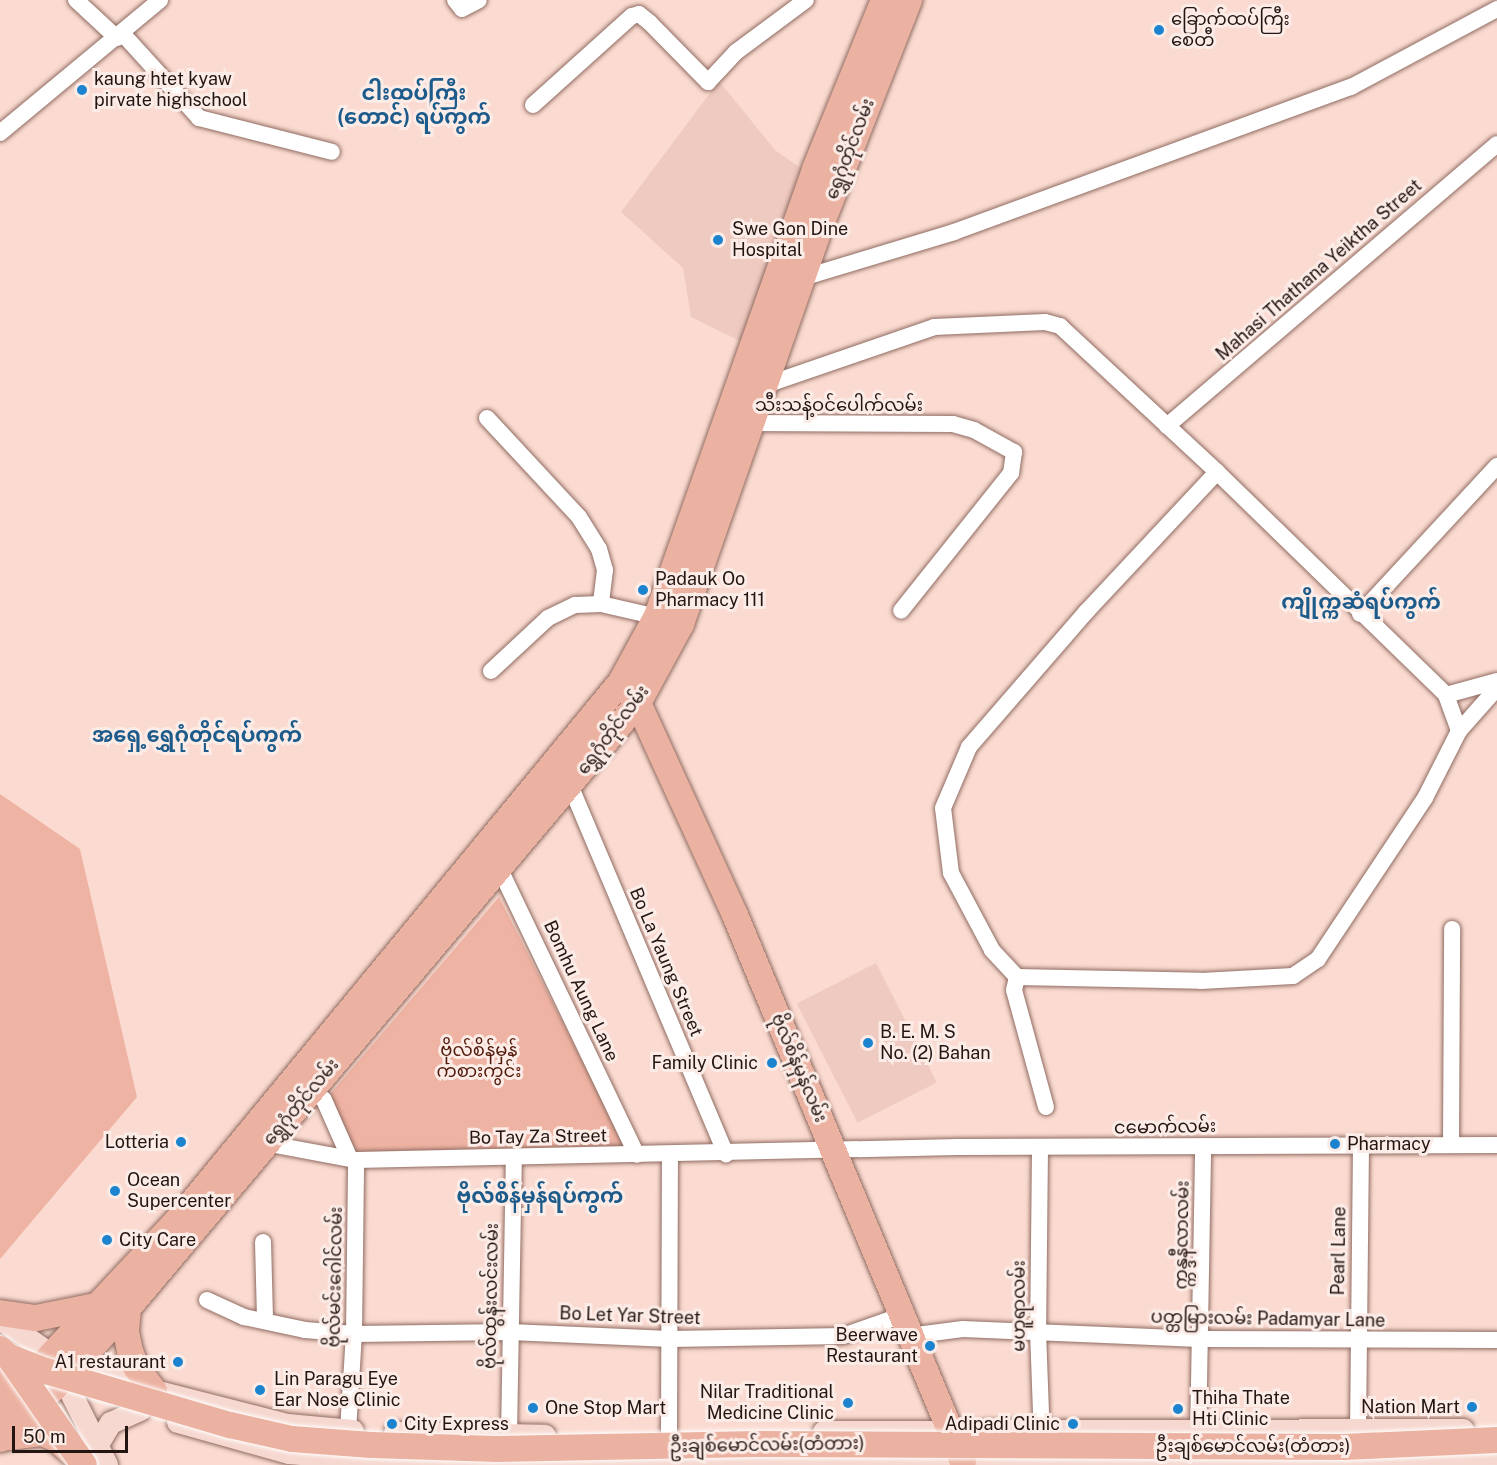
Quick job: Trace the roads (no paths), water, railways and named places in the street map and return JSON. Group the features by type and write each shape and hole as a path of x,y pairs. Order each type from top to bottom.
{"main road":[{"name":"ရွှေဂုံတိုင်လမ်း","path":"492,856 570,785 638,703 751,383 817,162 884,0"},
{"name":"ရွှေဂုံတိုင်လမ်း","path":"751,383 802,278 909,0"},
{"name":"ရွှေဂုံတိုင်လမ်း","path":"55,1378 128,1308 256,1140 492,856 552,770 669,620"},
{"name":"ဗိုလ်စိန်မှန်လမ်း","path":"621,682 638,703 735,915 963,1461"},
{"name":"ရွှေဂုံတိုင်လမ်း","path":"55,1378 101,1305 256,1140"},
{"path":"0,1313 36,1318 101,1305"},
{"path":"128,1308 126,1332 147,1400"},
{"path":"0,1319 55,1378 90,1460"},
{"path":"2,1364 90,1460"},
{"name":"ဦးချစ်မောင်လမ်း(တံတား)","path":"2,1364 230,1425 292,1439 371,1445 497,1449 791,1444 1343,1447 1497,1440"},
{"path":"0,1439 55,1378"},
{"path":"0,1410 55,1378 147,1400 288,1425 348,1431 592,1436 949,1430 1041,1433 1497,1429"},
{"path":"90,1460 111,1423 147,1400"},
{"path":"147,1400 289,1453 375,1463 559,1463 592,1460 752,1461 815,1456 1003,1464 1497,1461"},
{"path":"815,1456 816,1432"},
{"path":"1095,1432 1095,1463"},
{"path":"0,1439 42,1433 55,1438 90,1460"},
{"path":"592,1436 592,1460"}],"street":[{"path":"76,0 120,36 199,118 332,152"},
{"path":"0,133 120,36 160,0"},
{"path":"455,0 462,9 479,0"},
{"path":"533,105 632,16 639,14 650,23 708,82 736,52 806,0"},
{"path":"802,278 954,232 1351,87 1497,9"},
{"name":"Mahasi Thathana Yeiktha Street","path":"1167,426 1497,144"},
{"path":"751,383 934,327 1045,322 1060,326 1217,472 1360,614 1446,695 1459,731"},
{"path":"487,418 579,517 599,549 605,570 601,604"},
{"name":"သီးသန့်ဝင်ပေါက်လမ်း","path":"738,422 953,424 996,440 1014,452 1016,459 1011,473 901,611"},
{"path":"1360,614 1497,466"},
{"path":"1217,472 1086,612 969,747 943,808 951,873 992,950 1017,977 1201,981 1293,976 1318,959 1425,798 1459,731 1497,688"},
{"path":"490,671 548,618 575,605 601,604 669,620"},
{"path":"1446,695 1497,681"},
{"name":"Bo La Yaung Street","path":"570,785 726,1154"},
{"name":"Bomhu Aung Lane","path":"492,856 637,1155"},
{"path":"1451,1144 1452,928"},
{"path":"1017,977 1014,990 1046,1107"},
{"path":"304,1082 324,1100 353,1160"},
{"name":"Bo Tay Za Street","path":"256,1140 353,1160 834,1152"},
{"name":"Pearl Lane","path":"1358,1432 1357,1341 1361,1144"},
{"name":"ငမောက်လမ်း","path":"834,1152 958,1147 1040,1149 1497,1144"},
{"name":"က္ကန္ဒနီလာလမ်း","path":"1197,1463 1203,1146"},
{"name":"မဟူရာလမ်း","path":"1040,1149 1038,1331 1042,1464"},
{"path":"669,1434 670,1155"},
{"name":"ဗိုလ်ထွန်းလင်းလမ်း","path":"509,1436 514,1157"},
{"name":"ဗိုလ်မင်းဂေါင်လမ်း","path":"348,1431 354,1334 353,1160"},
{"path":"263,1242 265,1321"},
{"name":"Bo Let Yar Street","path":"207,1300 265,1321 354,1334 510,1332 670,1339 843,1336 905,1326 1038,1331"},
{"name":"ပတ္တမြားလမ်း Padamyar Lane","path":"1038,1331 1199,1338 1357,1341 1497,1340"},
{"path":"1003,1464 1004,1432"}],"place":[{"name":"ခြောက်ထပ်ကြီး စေတီ","path":"1159,30"},
{"name":"kaung htet kyaw pirvate highschool","path":"82,90"},
{"name":"Swe Gon Dine Hospital","path":"718,240"},
{"name":"Padauk Oo Pharmacy 111","path":"643,590"},
{"name":"B. E. M. S No. (2) Bahan","path":"868,1043"},
{"name":"Family Clinic","path":"772,1063"},
{"name":"Lotteria","path":"181,1142"},
{"name":"Pharmacy","path":"1335,1144"},
{"name":"Ocean Supercenter","path":"115,1191"},
{"name":"City Care","path":"107,1240"},
{"name":"Beerwave Restaurant","path":"930,1346"},
{"name":"A1 restaurant","path":"178,1362"},
{"name":"Lin Paragu Eye Ear Nose Clinic","path":"260,1390"},
{"name":"Nilar Traditional Medicine Clinic","path":"848,1403"},
{"name":"Nation Mart","path":"1472,1407"},
{"name":"One Stop Mart","path":"533,1408"},
{"name":"Thiha Thate Hti Clinic","path":"1178,1409"},
{"name":"City Express","path":"392,1424"},
{"name":"Adipadi Clinic","path":"1073,1424"}],"district":[{"name":"ငါးထပ်ကြီး (တောင်) ရပ်ကွက်","path":"414,105"},
{"name":"ကျိုက္ကဆံရပ်ကွက်","path":"1361,602"},
{"name":"အရှေ့ရွှေဂုံတိုင်ရပ်ကွက်","path":"197,735"},
{"name":"ဗိုလ်စိန်မှန်ရပ်ကွက်","path":"540,1196"}],"park label":[{"name":"ဗိုလ်စိန်မှန် ကစားကွင်း","path":"479,1061"}]}
